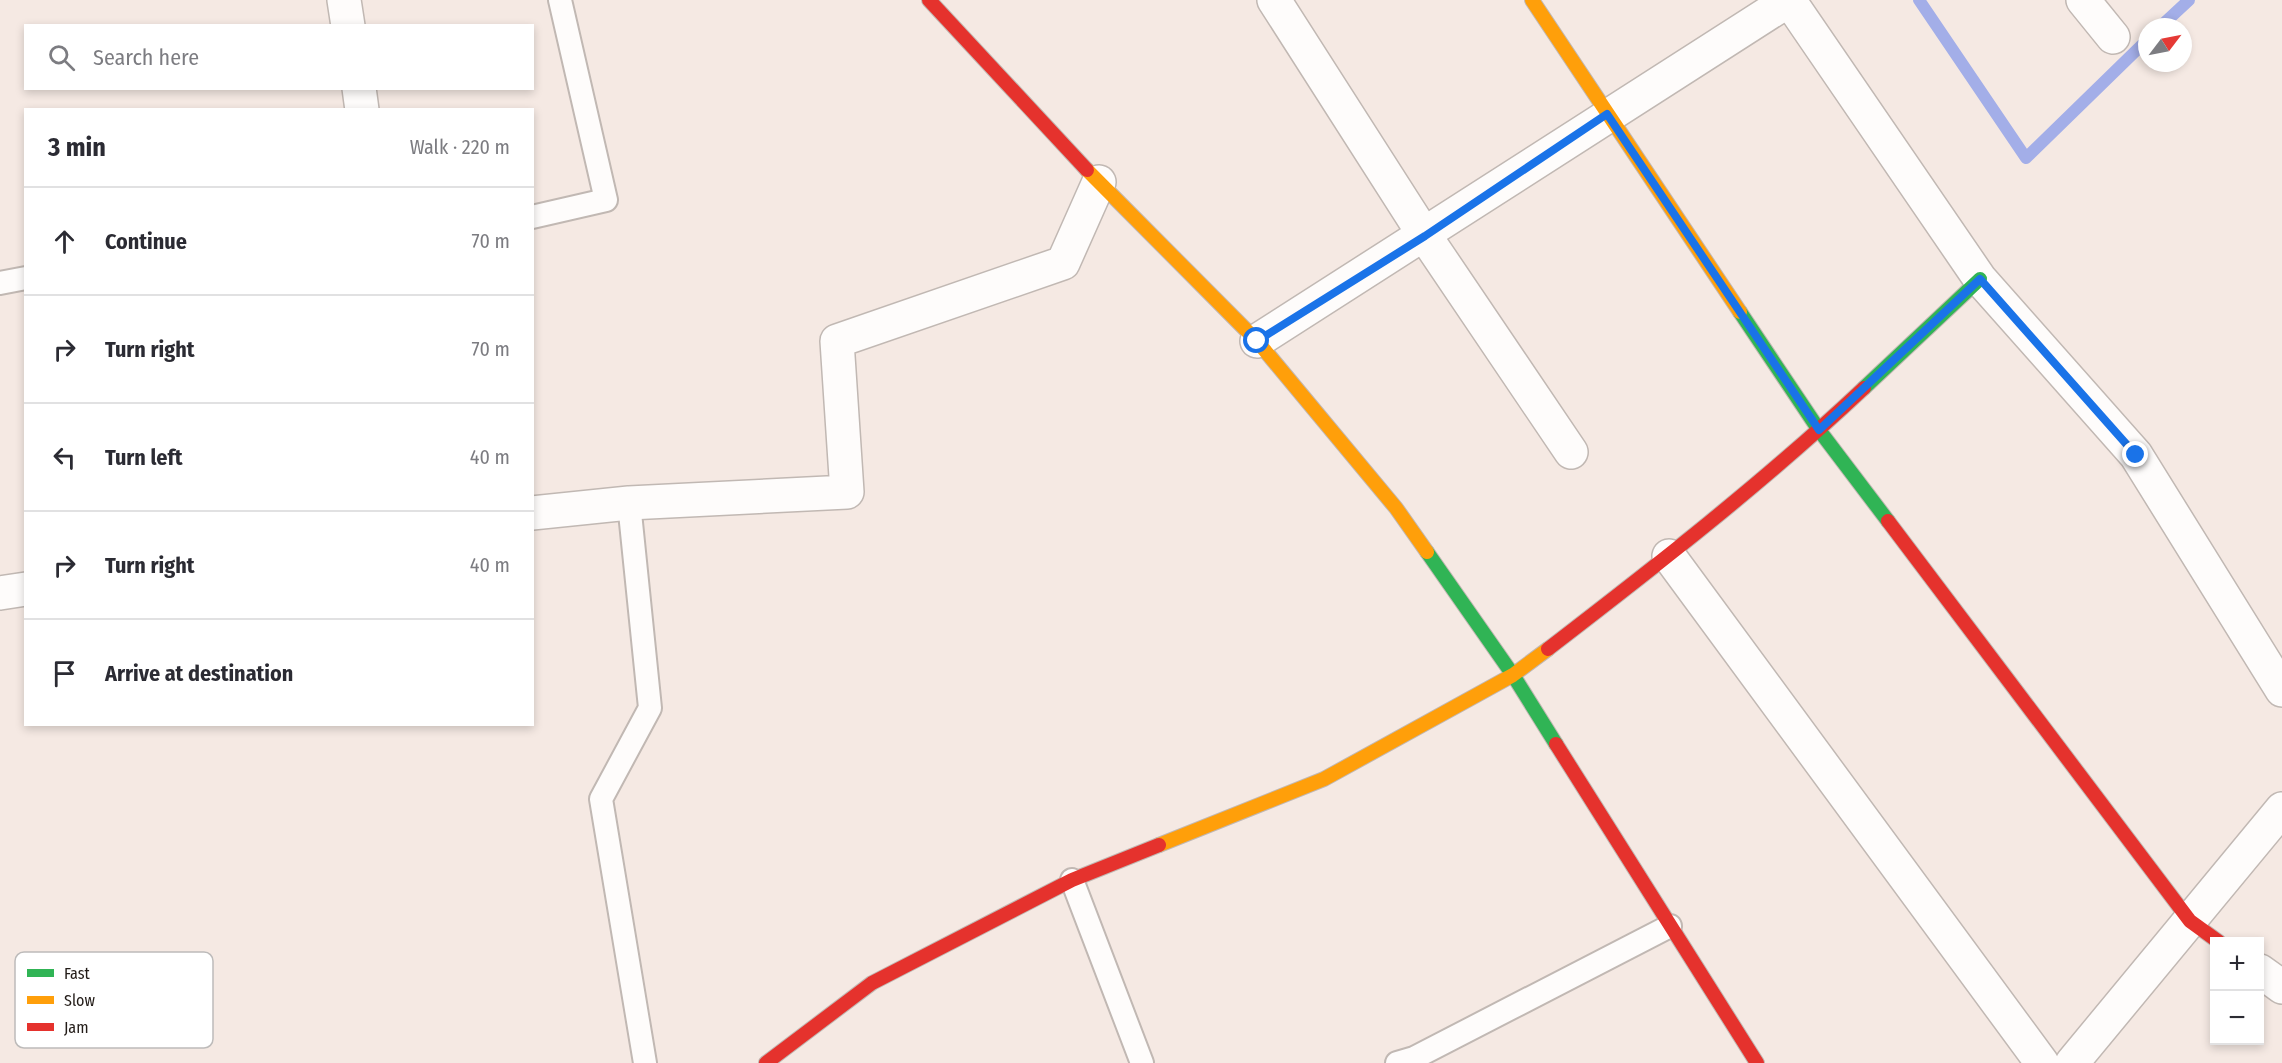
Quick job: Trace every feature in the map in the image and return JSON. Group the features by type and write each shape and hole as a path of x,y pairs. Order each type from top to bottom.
{"street":[{"path":"344,0 348,24"},
{"path":"928,0 1099,182 1257,341 1396,508 1513,675 1756,1063"},
{"path":"1274,0 1425,236 1571,452"},
{"path":"1533,0 1819,430 2190,921 2212,937"},
{"path":"1257,341 1425,236 1607,114 1789,0 1980,279 2136,455 2282,690"},
{"path":"2083,0 2113,37"},
{"path":"359,90 362,108"},
{"path":"534,513 629,503 847,492 837,341 1063,263 1099,182"},
{"path":"766,1063 780,1055 872,983 1072,880 1324,779 1513,675 1669,556 1819,430 1980,279"},
{"path":"1669,556 2042,1063"},
{"path":"0,593 24,589"},
{"path":"2072,1063 2282,809"},
{"path":"2264,974 2282,987"}],"lane":[{"path":"534,217 606,200 560,0"},
{"path":"0,283 24,278"},
{"path":"629,503 650,708 601,800 645,1063"},
{"path":"1072,880 1143,1063"},
{"path":"1397,1063 1413,1058 1670,926"}],"waterway":[{"path":"1919,0 2026,158 2138,49"},
{"path":"2170,18 2189,0"}],"traffic: fast":[{"path":"1864,388 1980,279"},
{"path":"1740,312 1819,430 1888,521"},
{"path":"1427,552 1513,675 1556,744"}],"traffic: slow":[{"path":"1532,0 1740,312"},
{"path":"1087,170 1257,341 1396,508 1427,552"},
{"path":"1159,845 1324,779 1513,675 1548,649"}],"traffic: jam":[{"path":"929,0 1087,170"},
{"path":"1548,649 1749,490 1864,388"},
{"path":"1888,521 2190,921 2212,937"},
{"path":"1556,744 1757,1063"},
{"path":"766,1063 872,983 1072,880 1159,845"}],"route":[{"path":"1257,341 1425,236 1607,114 1819,430 1980,279 2136,455"}]}
